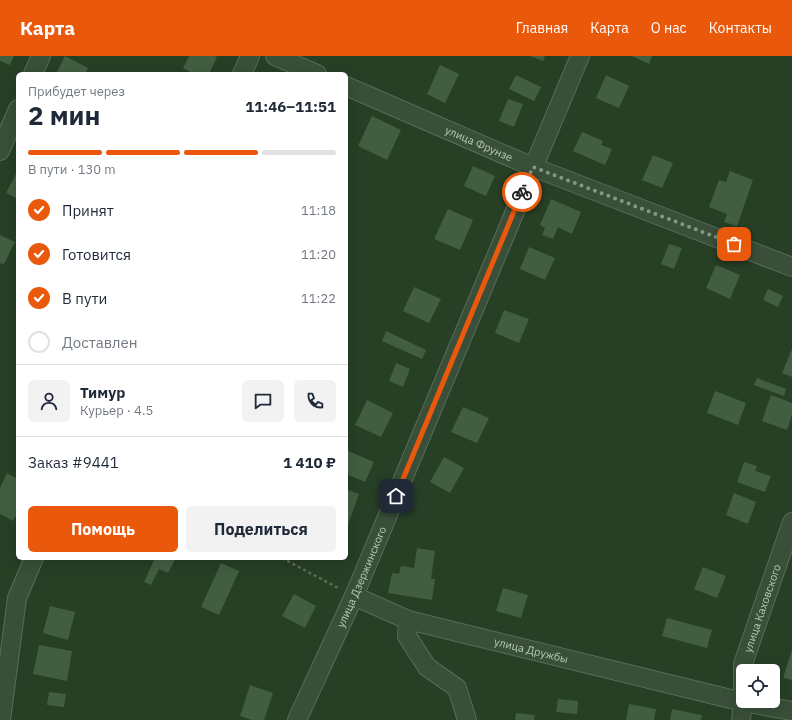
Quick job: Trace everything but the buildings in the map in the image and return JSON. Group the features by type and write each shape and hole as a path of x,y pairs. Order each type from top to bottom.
{"street":[{"path":"34,72 41,56"},
{"path":"243,72 250,56"},
{"path":"275,56 312,72"},
{"name":"улица Дзержинского","path":"297,720 354,596 580,56"},
{"name":"улица Фрунзе","path":"348,87 533,167 792,267"},
{"path":"0,151 16,114"},
{"name":"улица Каховского","path":"743,664 792,522"},
{"path":"1,720 17,598 33,560"},
{"name":"улица Дружбы","path":"354,596 408,620 736,697"},
{"path":"408,620 407,636 427,667 456,688 467,720"},
{"name":"улица Каховского","path":"741,720 742,708"},
{"name":"улица Дружбы","path":"780,708 792,711"}],"path":[{"path":"286,560 354,596"}],"way so far":[{"path":"522,192 533,167 734,244"}],"route":[{"path":"396,496 522,192"}]}
